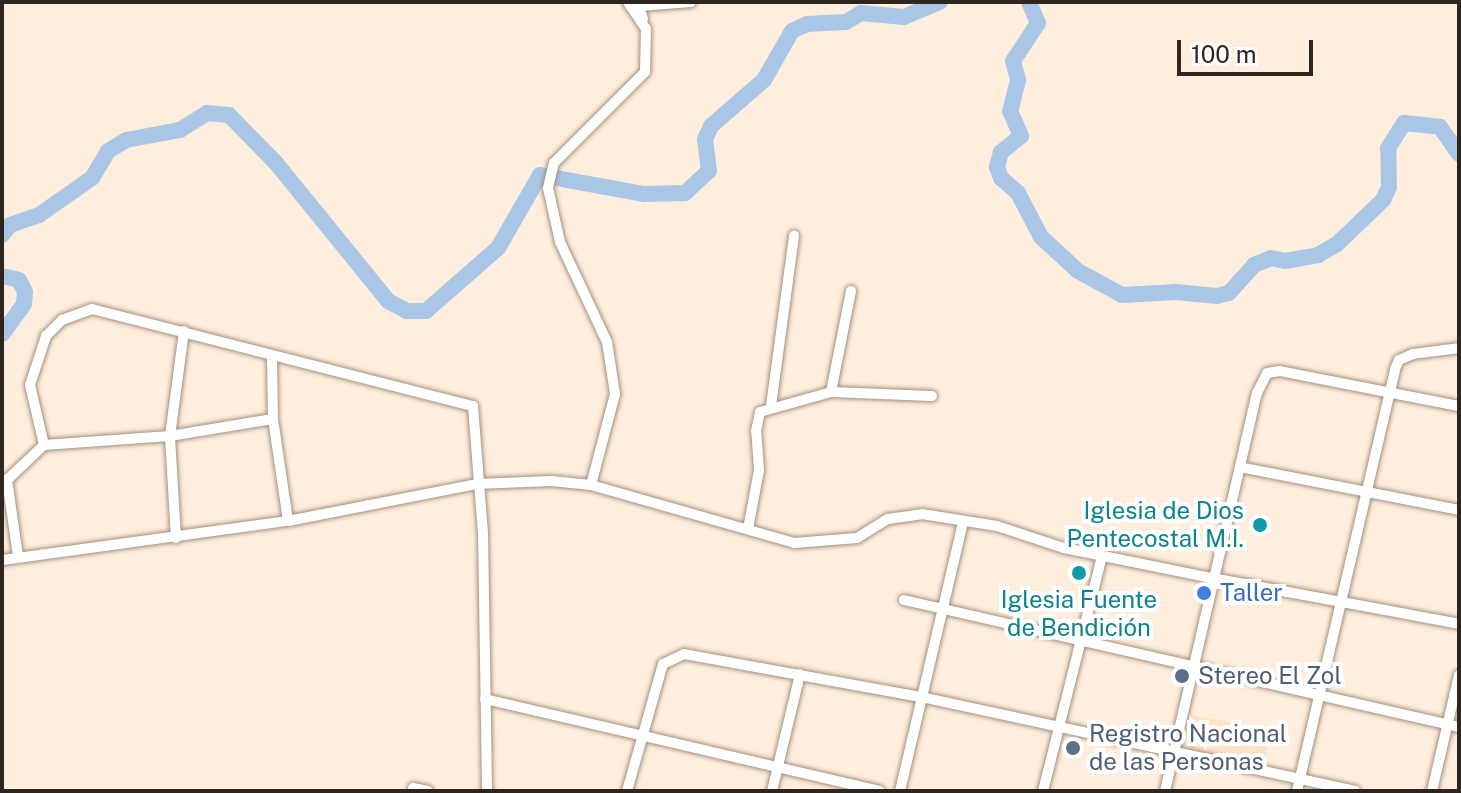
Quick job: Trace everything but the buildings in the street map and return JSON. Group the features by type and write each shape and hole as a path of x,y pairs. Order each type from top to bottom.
{"street":[{"path":"628,2 646,29"},
{"path":"591,485 615,394 607,342 560,242 548,188 554,163 645,72 646,29 639,6 691,2"},
{"path":"771,406 794,236"},
{"path":"831,392 851,291"},
{"path":"44,445 30,385 46,336 62,320 92,309 473,406 476,484 482,517 487,791"},
{"path":"176,538 170,436 184,331"},
{"path":"1297,791 1399,360 1459,348"},
{"path":"272,356 273,419 288,521"},
{"path":"1165,791 1257,393 1267,373 1459,406"},
{"path":"748,529 759,470 757,421 771,406 831,392 932,396"},
{"path":"18,556 7,480 44,445 170,436 273,419"},
{"path":"1240,467 1459,510"},
{"path":"2,560 288,521 476,484 591,485 771,538 819,544 857,538 906,515 997,526 1102,556 1459,624"},
{"path":"900,791 963,522"},
{"path":"1043,791 1102,556"},
{"path":"904,600 1459,727"},
{"path":"627,791 663,664 673,655 800,674 921,697 1355,791"},
{"path":"772,791 800,674"},
{"path":"1432,791 1459,675"},
{"path":"485,699 879,791"},
{"path":"413,788 428,791"}],"shaded area":[{"path":"1187,714 1270,730 1263,769 1180,752"}],"waterway":[{"path":"2,235 10,225 39,215 92,178 108,151 126,140 180,130 207,113 229,115 276,163 388,301 407,311 426,311 498,248 540,175 644,194 685,193 709,171 705,139 711,126 764,80 792,31 807,24 846,22 861,13 904,17 940,2"},
{"path":"1029,2 1038,23 1013,61 1018,80 1010,111 1021,136 1001,152 997,167 1001,178 1018,193 1041,237 1078,271 1122,295 1176,292 1217,296 1229,293 1254,265 1271,258 1285,261 1318,255 1337,244 1383,200 1389,187 1388,148 1404,123 1440,127 1459,154"},
{"path":"2,276 19,280 25,292 24,304 2,334"}],"place":[{"name":"Iglesia de Dios Pentecostal M.I.","path":"1260,525"},
{"name":"Iglesia Fuente de Bendición","path":"1079,573"},
{"name":"Taller","path":"1204,593"},
{"name":"Stereo El Zol","path":"1182,676"},
{"name":"Registro Nacional de las Personas","path":"1073,748"}]}
